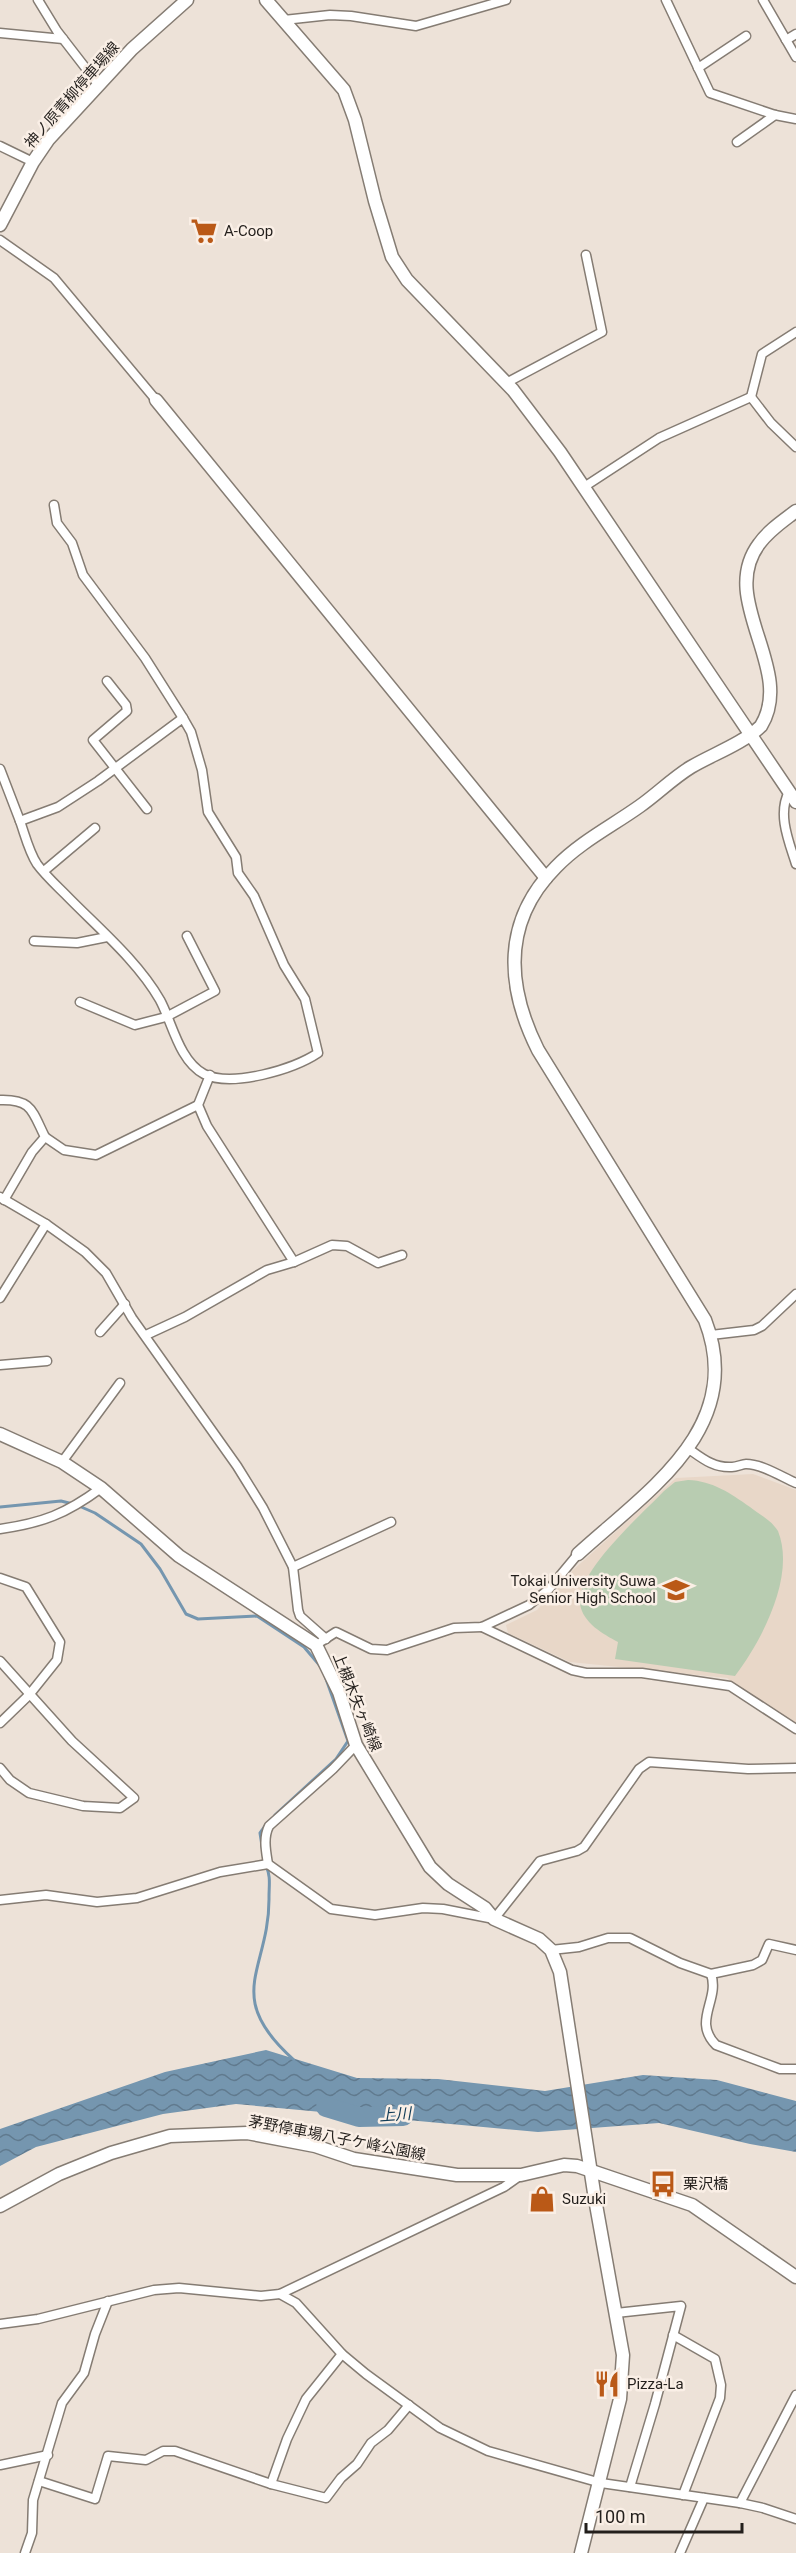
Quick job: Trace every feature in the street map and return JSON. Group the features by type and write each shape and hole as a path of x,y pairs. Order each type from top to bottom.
{"street":[{"path":"38,0 63,39 98,84"},
{"name":"神ノ原青柳停車場線","path":"0,225 33,162 48,140 132,49 187,0"},
{"path":"266,0 344,90 356,120 377,210 392,257 407,280 506,383 584,487 685,641 792,797 783,801 785,829 796,864"},
{"path":"284,20 330,15 416,26 506,0"},
{"path":"666,0 710,93 775,115 796,119"},
{"path":"763,0 796,57"},
{"path":"0,33 63,39"},
{"path":"786,40 796,34"},
{"path":"698,68 746,36"},
{"path":"737,142 775,115"},
{"path":"0,146 33,162"},
{"path":"0,240 54,278 546,878"},
{"path":"506,383 602,332 586,255"},
{"path":"751,397 762,354 796,332"},
{"path":"584,487 659,438 751,397"},
{"path":"751,397 771,423 796,447"},
{"path":"0,769 37,863 139,970 160,1001 191,1063 204,1074 222,1078 247,1077 286,1069 318,1053 305,999 284,965 254,896 238,873 236,857 208,812 202,770 191,732 145,657 83,574 72,543 57,523 54,505"},
{"path":"45,1137 32,1152 2,1198 46,1224 84,1252 106,1273 132,1318 237,1466 263,1508 293,1567 300,1616 321,1642 336,1632 371,1649 387,1650 454,1628 482,1627 529,1605 549,1589 578,1554 666,1474 689,1449 709,1408 714,1368 711,1335 692,1299 538,1050 527,1028 515,986 513,960 523,915 546,878 571,854 642,805 689,768 750,734 761,726 772,712 781,675 751,592 749,572 757,545 770,531 796,511"},
{"path":"107,681 126,705 127,711 93,740 147,809"},
{"path":"20,821 58,807 116,769 183,718"},
{"path":"44,871 95,828"},
{"path":"80,1002 135,1025 166,1017 215,991 187,936"},
{"path":"34,942 77,943 107,937"},
{"path":"0,1100 18,1100 30,1106 45,1137 64,1150 96,1155 198,1105 210,1075"},
{"path":"198,1105 207,1126 294,1262"},
{"path":"0,1298 46,1224"},
{"path":"146,1335 185,1317 267,1270 294,1262 332,1245 347,1246 378,1263 402,1255"},
{"path":"711,1335 754,1330 762,1326 796,1294"},
{"path":"100,1332 125,1304"},
{"path":"0,1365 47,1361"},
{"path":"62,1462 120,1383"},
{"name":"上槻木矢ヶ崎線","path":"0,1434 62,1462 100,1488 178,1556 321,1642 356,1745 430,1867 448,1884 485,1908 494,1919 539,1939 551,1950"},
{"path":"689,1449 717,1466 734,1467 746,1464 756,1466 796,1483"},
{"path":"0,1529 33,1525 65,1512 100,1488"},
{"path":"293,1567 391,1522"},
{"path":"0,1578 27,1587 60,1642 57,1660 29,1695 0,1722"},
{"path":"482,1627 572,1670 586,1673 642,1673 730,1686 796,1729"},
{"path":"0,1661 72,1741 134,1798 120,1808 84,1806 28,1793 10,1780 0,1768"},
{"path":"265,1865 265,1835 269,1826 333,1769 356,1745"},
{"path":"0,1900 46,1894 97,1902 137,1898 220,1872 265,1865 331,1909 375,1915 423,1908 443,1909 494,1919 540,1861 577,1851 584,1846 639,1769 649,1762 748,1769 796,1768"},
{"path":"581,2553 620,2399 623,2355 591,2173 560,1972 551,1950 579,1947 608,1938 630,1938 680,1963 711,1974 753,1965 762,1960 770,1944 796,1950"},
{"path":"711,1974 714,1984 705,2024 709,2038 716,2045 780,2069 796,2069"},
{"name":"茅野停車場八子ケ峰公園線","path":"0,2206 59,2175 111,2153 170,2136 247,2133 315,2146 354,2159 458,2175 521,2175 564,2165 577,2166 591,2173 670,2196 692,2205 796,2277"},
{"path":"0,2324 38,2319 154,2290 179,2288 261,2296 280,2294 504,2187 521,2175"},
{"path":"280,2294 296,2303 342,2354 409,2405 440,2428 488,2451 600,2483 740,2503 796,2519"},
{"path":"25,2553 32,2534 33,2500 62,2403 84,2373 95,2334 108,2301"},
{"path":"616,2313 681,2306 630,2487"},
{"path":"673,2336 715,2359 720,2385 720,2398 683,2495"},
{"path":"270,2484 287,2439 306,2399 342,2354"},
{"path":"740,2503 796,2395"},
{"path":"39,2481 94,2499 108,2456 146,2460 163,2451 175,2451 270,2484 326,2498 357,2464 371,2443 388,2430 409,2405"},
{"path":"0,2465 48,2455"},
{"path":"680,2553 704,2498"}],"shaded area":[{"name":"Tokai University Suwa Senior High School","path":"753,1474 796,1490 796,1735 787,1730 727,1678 570,1662 508,1633 506,1625 537,1610 573,1570 676,1478"}],"green space":[{"name":"Tokai University Suwa Senior High School","path":"688,1480 721,1489 761,1515 778,1531 783,1568 779,1587 765,1626 735,1676 615,1659 618,1642 589,1622 580,1604 588,1576 612,1544 664,1491 675,1482"}],"water":[{"path":"266,2050 357,2078 438,2079 545,2091 643,2075 717,2080 796,2101 796,2152 659,2123 538,2132 236,2104 163,2114 36,2147 0,2166 0,2129 165,2072"}],"waterway":[{"path":"0,1507 61,1501 73,1504"},
{"path":"79,1506 95,1513 141,1544 160,1569 186,1614 198,1619 257,1616 304,1647 321,1667"},
{"path":"275,1815 336,1759 348,1741 325,1676"},
{"path":"264,1859 260,1833 268,1822"},
{"path":"266,1866 269,1873 267,1922 255,1982 254,1999 259,2017 272,2037 294,2060"},
{"name":"上川","path":"326,2107 359,2117 403,2116"},
{"name":"上川","path":"353,2112 359,2117"}],"place":[{"name":"A-Coop","path":"204,231"},
{"name":"Tokai University Suwa Senior High School","path":"676,1590"},
{"name":"栗沢橋","path":"663,2184"},
{"name":"Suzuki","path":"542,2199"},
{"name":"Pizza-La","path":"607,2384"}]}
